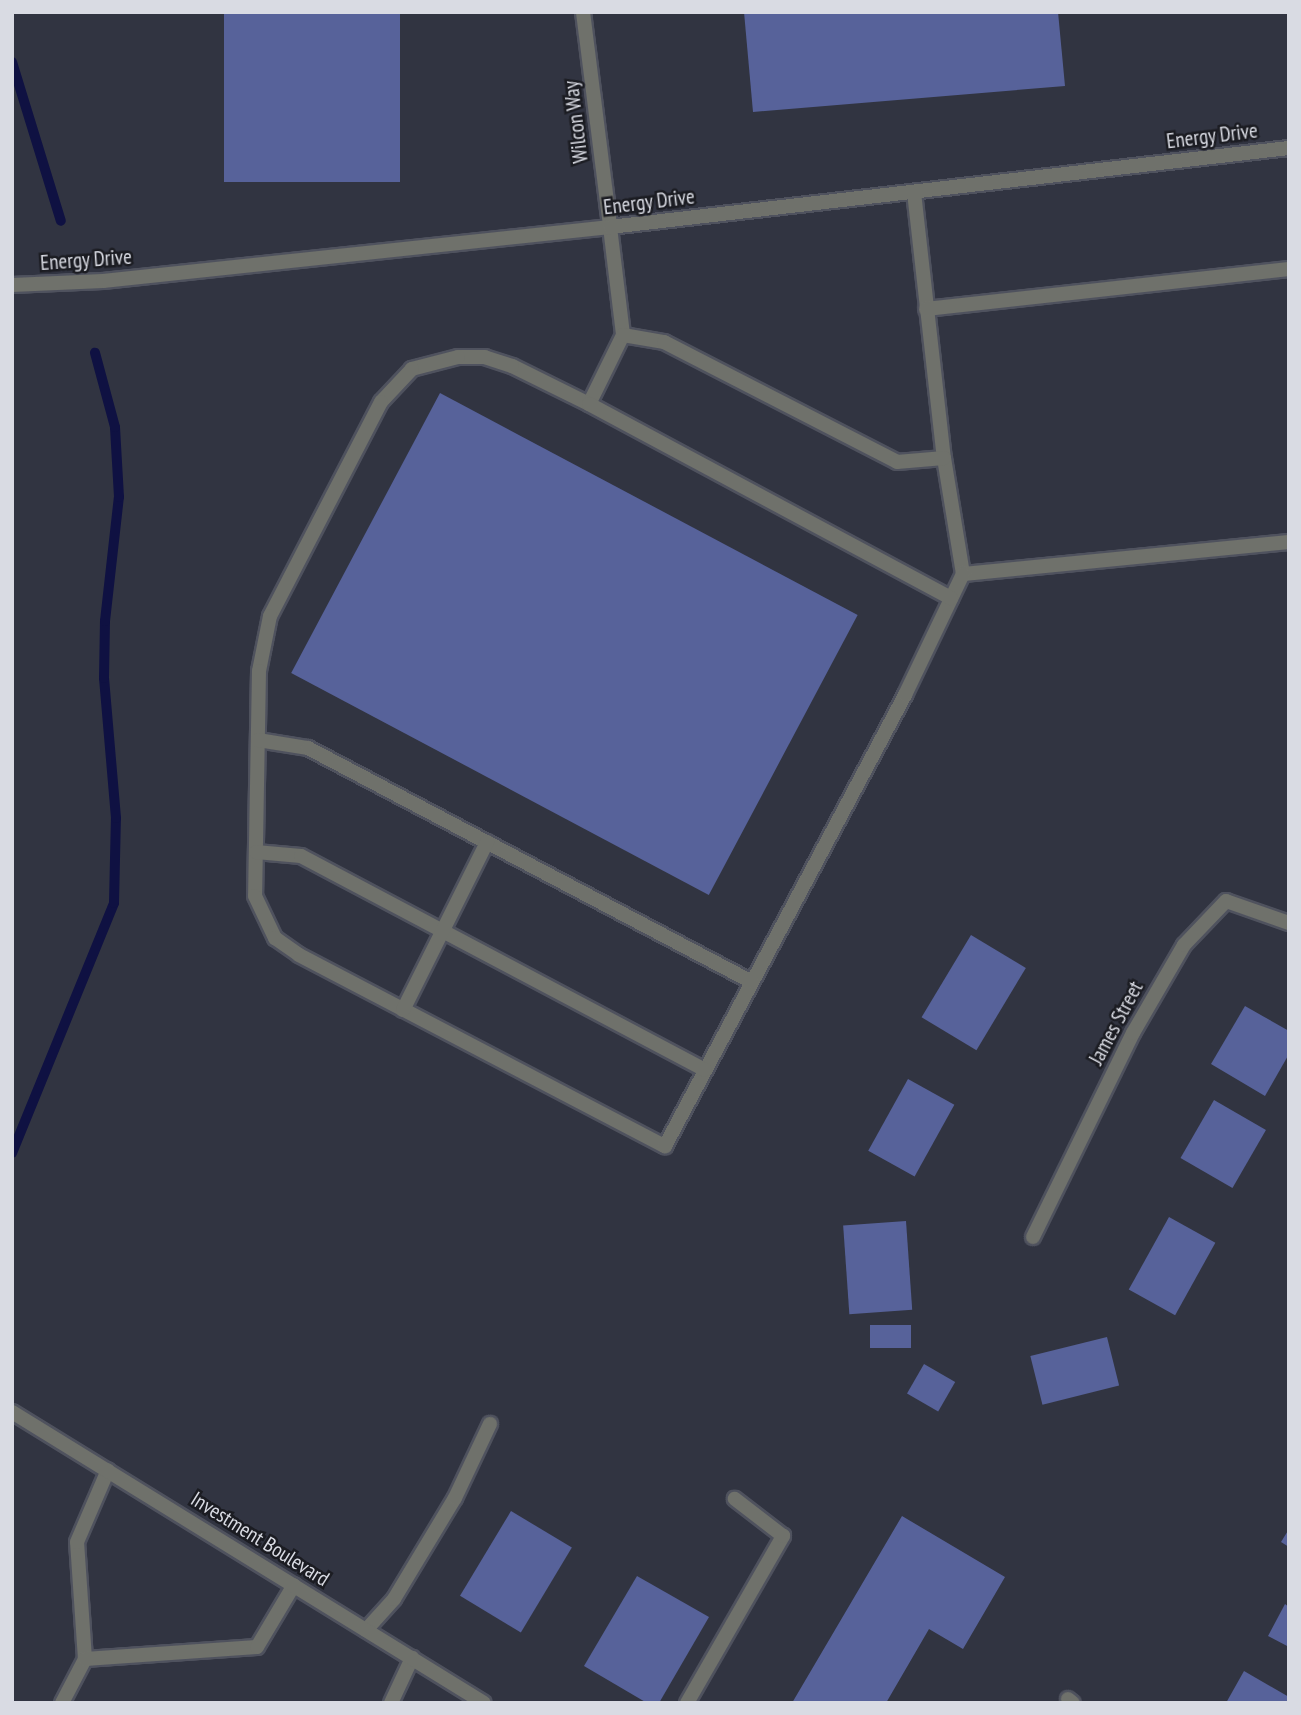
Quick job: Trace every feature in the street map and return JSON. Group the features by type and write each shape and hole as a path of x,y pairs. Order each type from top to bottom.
{"street":[{"name":"Wilcon Way","path":"583,12 623,335"},
{"name":"Energy Drive","path":"12,285 103,281 610,228 1289,148"},
{"path":"914,192 944,458 962,574 951,598 752,982 665,1146 403,1010 275,938 255,895 259,671 270,616 394,383 412,369 431,362 485,357 589,404 951,598"},
{"path":"926,309 1289,269"},
{"path":"589,404 623,335 664,342 897,462 944,458"},
{"path":"962,574 1289,542"},
{"path":"258,740 308,748 752,982"},
{"path":"403,1010 486,842"},
{"path":"256,852 301,856 705,1070"},
{"name":"James Street","path":"1033,1237 1133,1033 1184,945 1226,901 1289,923"},
{"name":"Investment Boulevard","path":"12,1412 484,1703"},
{"path":"366,1630 394,1599 455,1499 490,1424"},
{"path":"62,1703 86,1659 77,1542 108,1470"},
{"path":"687,1703 783,1536 735,1499"},
{"path":"86,1659 257,1647 294,1585"},
{"path":"391,1703 412,1658"}],"building":[{"path":"224,12 400,12 400,182 224,182"},
{"path":"744,12 1058,12 1065,86 753,112"},
{"path":"440,393 858,615 709,895 291,673"},
{"path":"971,935 1026,968 976,1050 922,1017"},
{"path":"1245,1006 1289,1031 1289,1054 1265,1096 1211,1064"},
{"path":"908,1079 954,1105 915,1176 868,1151"},
{"path":"1214,1100 1266,1130 1232,1188 1180,1158"},
{"path":"1169,1217 1215,1243 1175,1315 1129,1290"},
{"path":"906,1221 912,1310 849,1314 843,1225"},
{"path":"870,1325 911,1325 911,1348 870,1348"},
{"path":"1107,1337 1119,1386 1042,1405 1030,1356"},
{"path":"924,1364 955,1382 938,1411 907,1393"},
{"path":"511,1511 572,1548 521,1632 460,1596"},
{"path":"902,1516 1005,1577 963,1649 929,1629 886,1703 792,1703"},
{"path":"1289,1529 1289,1547 1281,1542"},
{"path":"637,1576 709,1617 659,1703 647,1703 584,1666"},
{"path":"1285,1604 1289,1607 1289,1647 1268,1636"},
{"path":"1244,1671 1289,1697 1289,1703 1226,1703"}],"waterway":[{"path":"12,62 61,221"},
{"path":"12,1153 114,903 116,818 104,678 105,621 119,497 115,427 95,353"}]}
